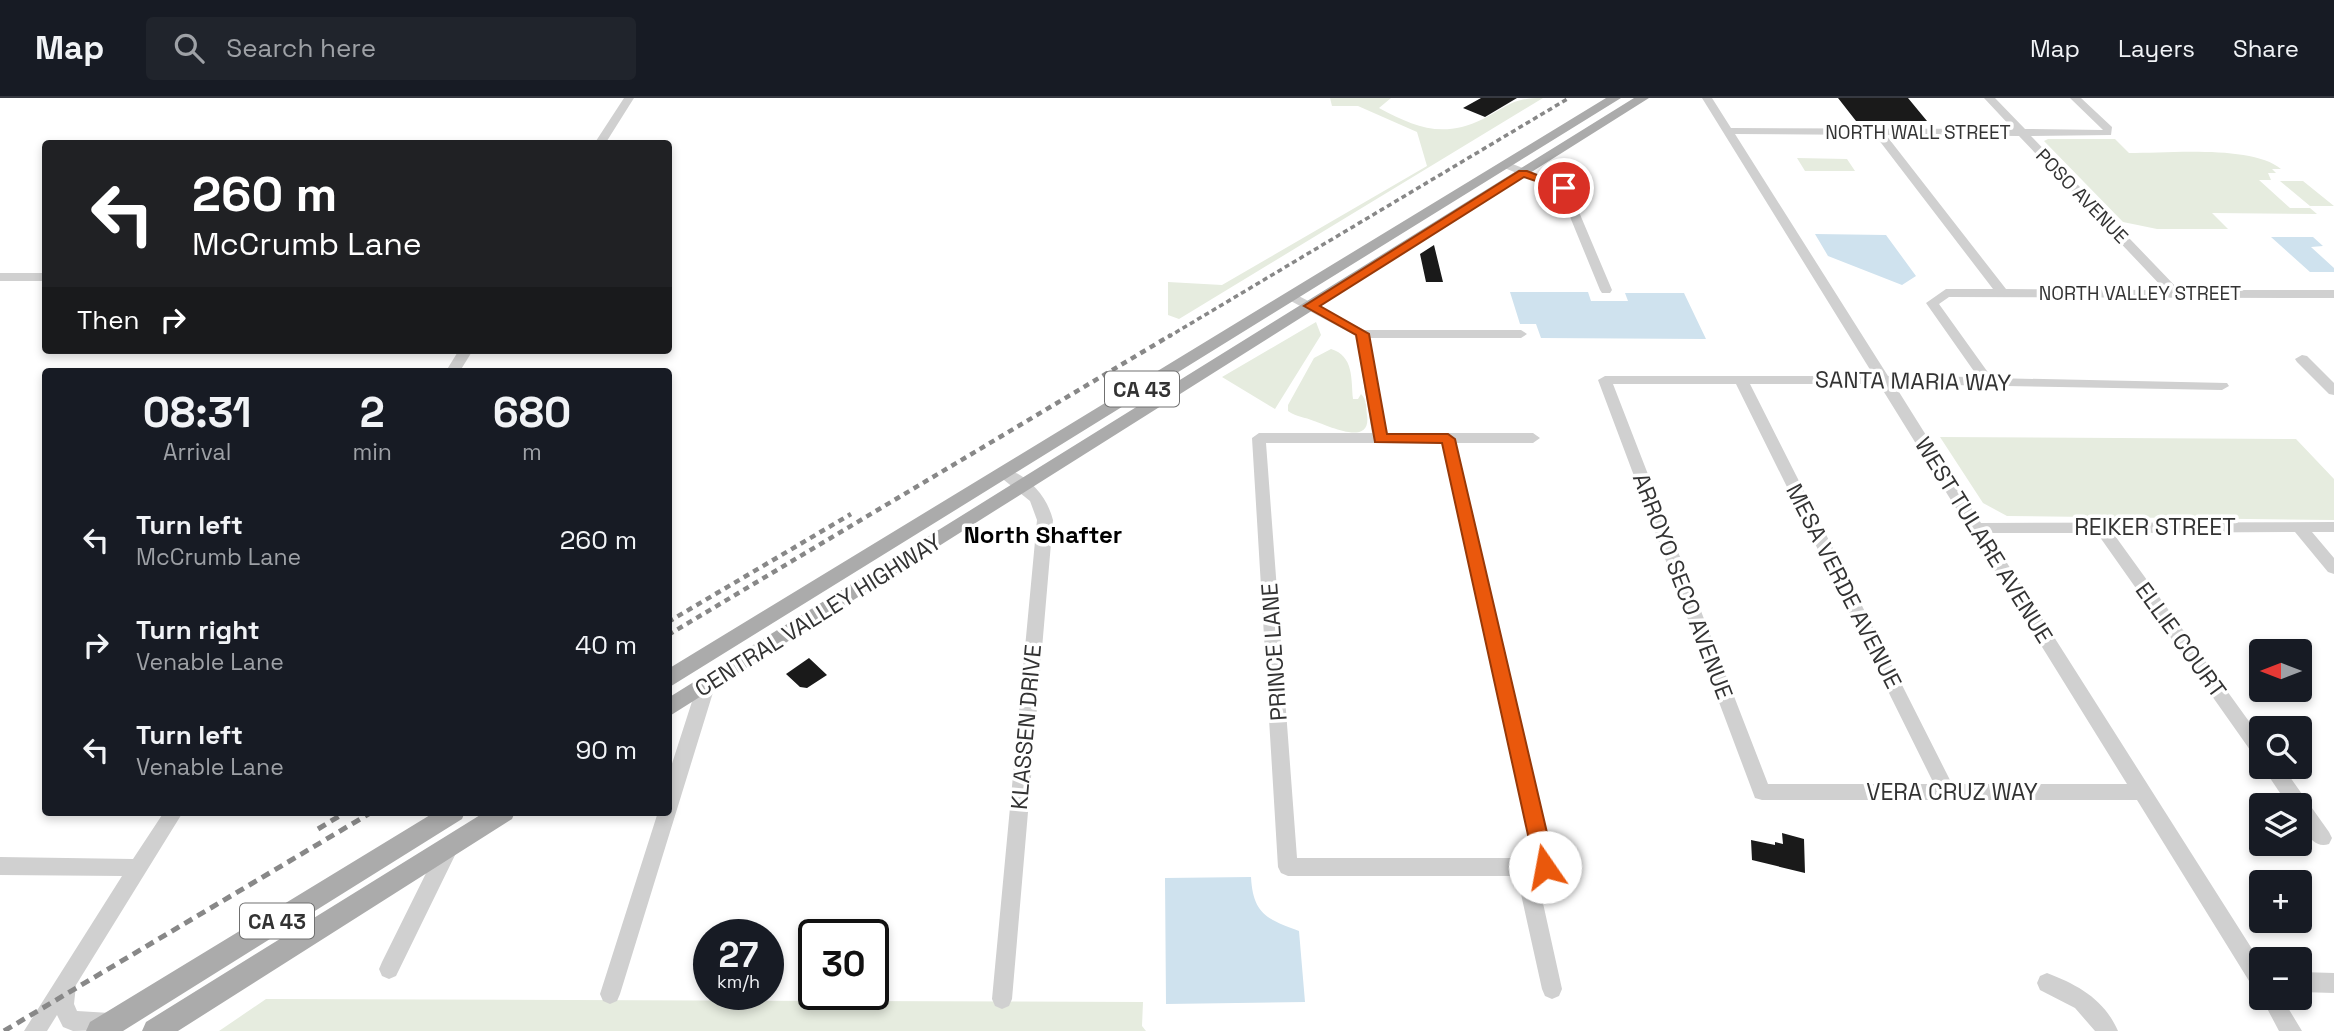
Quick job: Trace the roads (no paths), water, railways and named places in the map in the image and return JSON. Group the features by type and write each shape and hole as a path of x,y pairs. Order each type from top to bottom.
{"main road":[{"name":"CENTRAL VALLEY HIGHWAY","path":"672,678 1615,98"},
{"name":"CENTRAL VALLEY HIGHWAY","path":"672,707 1643,98"},
{"name":"CA 43","path":"106,1027 448,816"},
{"name":"CA 43","path":"155,1031 498,816"}],"street":[{"path":"602,140 629,98"},
{"name":"WEST TULARE AVENUE","path":"1707,98 2249,962"},
{"name":"POSO AVENUE","path":"1989,98 2175,293"},
{"name":"NORTH WALL STREET","path":"1728,131 2107,133 2108,129 2075,98"},
{"path":"1878,132 2002,293"},
{"path":"1506,165 1564,188 1606,290"},
{"path":"0,277 42,277"},
{"name":"NORTH VALLEY STREET","path":"1987,382 1932,303 1946,293 2334,294"},
{"path":"1293,297 1362,334 1521,334"},
{"path":"1362,334 1380,438 1533,438"},
{"path":"2302,359 2334,391"},
{"name":"SANTA MARIA WAY","path":"1605,380 1884,380 2222,386"},
{"name":"ARROYO SECO AVENUE","path":"1605,380 1762,792"},
{"name":"MESA VERDE AVENUE","path":"1741,380 1947,792"},
{"name":"PRINCE LANE","path":"1380,438 1259,438 1289,867 1525,867"},
{"path":"1448,439 1545,867 1525,867 1552,989"},
{"name":"KLASSEN DRIVE","path":"1002,999 1045,520 1040,501 1024,486 1004,474"},
{"name":"ELLIE COURT","path":"2101,527 2249,735"},
{"path":"2299,527 2334,568"},
{"name":"REIKER STREET","path":"1976,528 2334,527"},
{"path":"672,794 706,686"},
{"name":"VERA CRUZ WAY","path":"1762,792 2141,792"},
{"path":"35,1031 172,816"},
{"path":"610,994 666,816"},
{"path":"2312,824 2322,838"},
{"path":"389,969 449,846"},
{"path":"0,866 139,868"},
{"path":"67,980 64,1004 70,1020 106,1027"},
{"path":"2312,982 2334,983"},
{"path":"2047,983 2080,997 2100,1018 2107,1031"},
{"path":"2278,1010 2291,1031"}],"water":[{"path":"1815,234 1886,235 1916,276 1902,285 1828,256"},
{"path":"2271,237 2313,237 2323,246 2311,247 2334,268 2334,272 2310,272"},
{"path":"1510,292 1588,292 1591,301 1628,301 1625,293 1684,293 1706,339 1541,338 1536,324 1520,324"},
{"path":"1251,877 1255,899 1264,913 1278,923 1299,931 1305,1002 1166,1004 1165,878"}],"railway":[{"path":"1168,337 1569,98"},
{"path":"672,633 1171,335"},
{"path":"672,620 851,514"},
{"path":"318,829 339,816"},
{"path":"4,1031 365,816"}],"district":[{"name":"North Shafter","path":"1043,534"}]}
